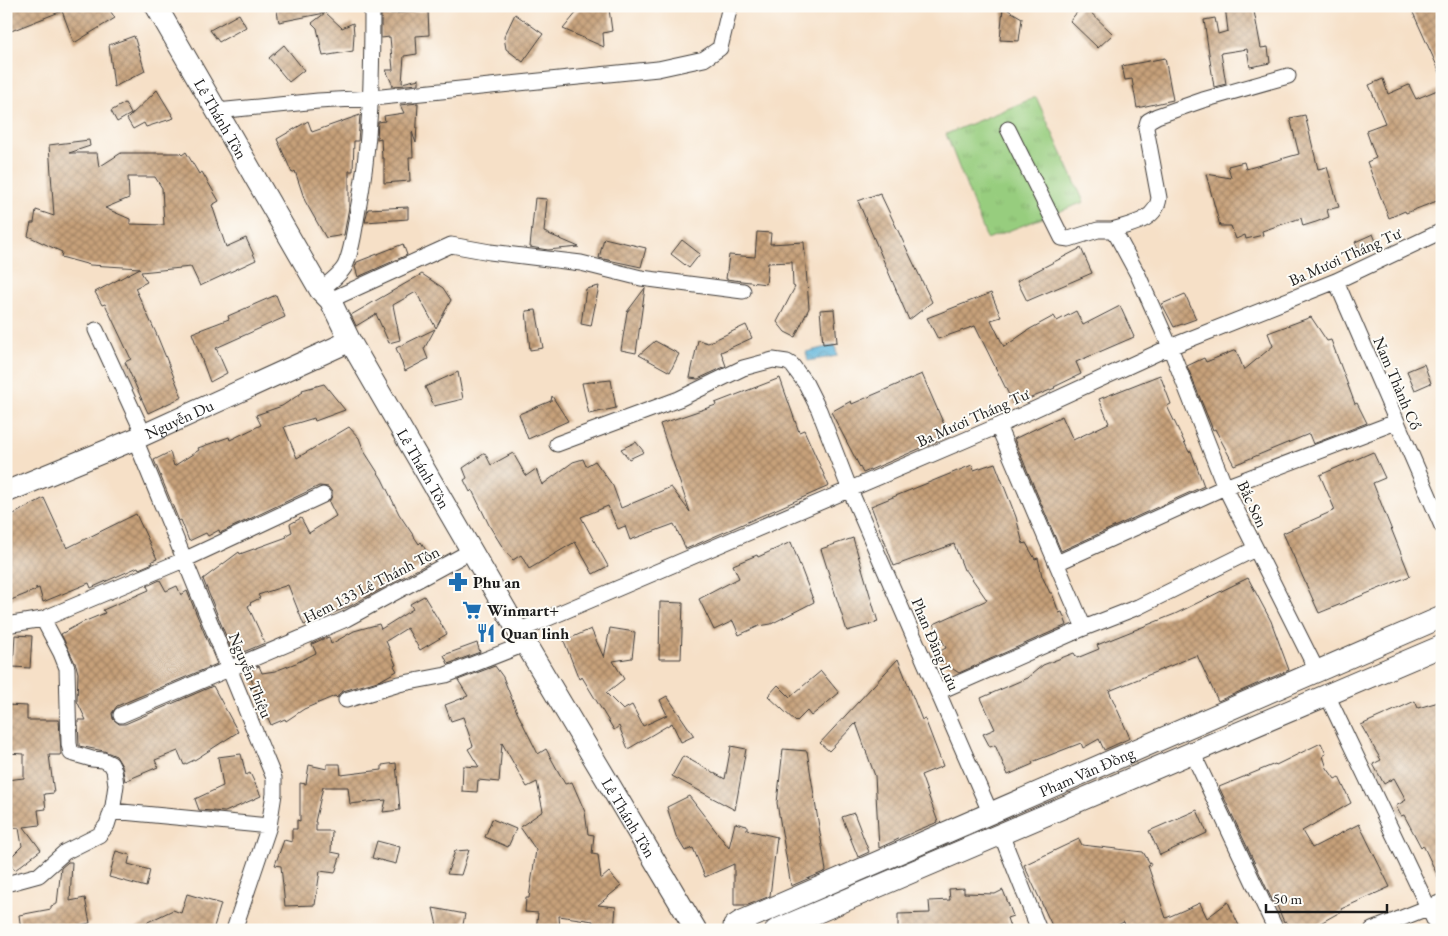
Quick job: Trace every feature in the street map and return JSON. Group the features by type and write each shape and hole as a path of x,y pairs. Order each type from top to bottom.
{"street":[{"name":"Lê Thánh Tôn","path":"156,6 522,638 696,930"},
{"path":"325,295 344,268 352,243 367,154 372,98 372,6"},
{"path":"217,111 318,101 372,98 658,69 704,59 720,48 730,6"},
{"path":"1008,129 1062,238 1069,239 1098,230 1112,230 1149,217 1158,208 1159,198 1146,128 1148,121 1203,100 1288,76"},
{"name":"Bắc Sơn","path":"1112,230 1138,275 1170,347 1225,487 1317,671"},
{"name":"Ba Mươi Tháng Tư","path":"346,700 399,684 446,675 522,638 850,490 998,426 1170,347 1336,281 1442,231"},
{"path":"325,295 452,245 490,252 581,263 640,278 743,291"},
{"name":"Nam Thành Cổ","path":"1336,281 1442,526"},
{"name":"Nguyễn Thiệu","path":"96,330 274,778 274,794 269,826 234,930"},
{"name":"Nguyễn Du","path":"6,492 140,437 350,341"},
{"name":"Phan Đăng Lưu","path":"558,444 679,399 744,368 767,361 780,360 787,362 797,370 819,410 850,490 990,812"},
{"path":"1056,563 1225,487 1396,422"},
{"path":"998,426 1084,628"},
{"path":"6,625 43,618 186,559 323,495"},
{"path":"938,692 1084,628 1138,607 1255,549"},
{"name":"Hem 133 Lê Thánh Tôn","path":"121,715 346,619 472,551"},
{"name":"Phạm Văn Đồng","path":"734,930 734,926 740,922 1442,617"},
{"path":"7,879 39,875 65,852 99,835 107,825 112,811 116,784 111,764 103,760 71,753 69,744 67,668 43,618"},
{"name":"Phạm Văn Đồng","path":"776,930 1442,646"},
{"path":"1317,671 1327,695 1435,905 1439,930"},
{"path":"1180,730 1276,930"},
{"path":"112,811 269,826"},
{"path":"990,812 1001,834 1039,930"},
{"path":"1372,930 1435,905"}],"green space":[{"path":"1036,97 1084,202 987,239 946,134"}],"water":[{"path":"835,345 837,356 808,361 806,352"}],"building":[{"path":"6,6 107,6 115,18 74,43 62,11 6,33"},
{"path":"276,6 325,6 325,12 342,28 353,23 353,51 323,56 317,28 312,23 325,13 279,22"},
{"path":"582,6 596,6 601,11 609,9 612,31 603,33 604,47 563,29"},
{"path":"1082,6 1113,34 1098,48 1070,21"},
{"path":"1225,6 1253,6 1261,48 1268,47 1270,63 1250,67 1247,49 1221,53 1226,84 1214,87 1204,20 1215,18 1218,34 1228,31"},
{"path":"1410,6 1442,6 1442,77"},
{"path":"1003,7 1022,18 1019,41 1000,40"},
{"path":"428,11 429,35 416,36 417,54 404,56 402,83 419,79 419,84 393,86 386,70 393,70 390,37 381,38 381,14"},
{"path":"239,14 246,27 219,42 210,30"},
{"path":"515,14 543,34 523,62 506,49 504,37"},
{"path":"134,36 145,71 114,87 109,45"},
{"path":"284,45 304,70 289,82 269,58"},
{"path":"1165,58 1173,100 1137,108 1132,79 1125,80 1122,66"},
{"path":"1383,79 1388,94 1409,85 1416,99 1442,88 1442,199 1389,218 1367,162 1376,158 1366,130 1385,123 1369,85"},
{"path":"157,90 174,118 146,127 144,123 133,129 127,119"},
{"path":"125,103 131,114 117,122 111,111"},
{"path":"418,103 416,143 412,132 413,157 409,157 410,181 384,183 384,158 382,158 381,138 377,139 378,122 385,121 384,116 404,113 400,105"},
{"path":"360,115 358,141 354,141 353,171 349,171 349,207 344,235 326,238 305,201 295,171 292,173 277,139 308,121 312,132"},
{"path":"1305,115 1318,169 1327,167 1339,207 1327,210 1329,217 1316,222 1303,226 1301,218 1262,231 1263,235 1246,239 1245,235 1236,239 1231,226 1220,226 1206,174 1231,178 1228,166 1244,162 1246,169 1299,154 1290,118"},
{"path":"89,140 90,146 69,153 97,153 99,167 121,153 180,153 182,155 186,152 199,174 202,172 219,201 212,205 226,247 246,238 256,260 200,286 191,267 141,272 147,282 135,288 182,397 148,413 125,362 131,359 105,304 102,305 95,292 140,268 90,265 61,257 62,252 28,236 31,223 34,223 36,210 54,216 49,145","holes":["128,177 155,177 162,188 164,225 130,224 130,219 105,208 129,198"]},
{"path":"880,193 932,302 909,320 858,201"},
{"path":"535,198 547,199 544,232 579,247 548,250 530,247"},
{"path":"408,207 408,219 365,222 368,209"},
{"path":"757,232 771,233 770,244 804,242 809,308 795,337 785,332 777,322 795,287 793,286 792,262 768,263 766,284 726,279 729,255 755,257"},
{"path":"1373,234 1378,246 1360,253 1355,242"},
{"path":"604,238 646,248 641,267 599,258"},
{"path":"682,240 700,254 689,268 671,254"},
{"path":"403,244 407,255 358,277 355,267 357,262"},
{"path":"1081,248 1092,273 1027,301 1017,281"},
{"path":"422,274 443,288 451,300 436,328 416,292 393,305 400,340 389,343 376,314 356,326 351,315"},
{"path":"599,286 591,326 581,324 586,289"},
{"path":"645,288 636,353 621,350 627,312"},
{"path":"991,293 1001,317 991,320 1004,347 1030,329 1054,316 1057,321 1076,311 1083,325 1120,306 1134,337 1076,362 1081,374 1055,388 1014,405 975,326 938,339 927,318"},
{"path":"1185,294 1196,319 1174,327 1162,304"},
{"path":"276,295 285,317 216,348 227,373 210,382 192,333 229,319 228,316"},
{"path":"834,309 837,342 823,344 820,310"},
{"path":"536,310 543,348 530,350 526,311"},
{"path":"1311,317 1327,341 1331,340 1355,404 1357,403 1367,423 1313,444 1309,434 1234,465 1215,429 1213,430 1187,366 1204,358 1206,362 1236,350 1244,370 1273,346 1268,333"},
{"path":"746,325 752,338 721,352 726,366 698,379 690,378 698,340 708,343"},
{"path":"435,329 424,349 428,359 405,371 396,348"},
{"path":"655,341 679,354 670,372 639,355"},
{"path":"1424,364 1431,383 1415,390 1407,371"},
{"path":"458,372 463,399 434,406 425,387"},
{"path":"922,374 949,436 863,473 831,412 851,401 852,404"},
{"path":"1160,375 1171,404 1167,406 1189,452 1191,451 1204,486 1061,551 1014,439 1062,416 1073,440 1109,423 1099,399"},
{"path":"780,378 799,432 804,430 829,486 686,549 674,524 630,540 625,526 618,529 608,506 581,517 608,566 593,574 575,542 529,569 521,555 513,560 505,551 490,527 472,490 470,492 464,480 467,478 463,468 485,453 491,465 513,453 526,476 536,469 542,485 573,462 583,459 586,466 595,461 613,486 621,508 671,487 690,512 660,424 716,405 715,403"},
{"path":"611,380 616,408 589,414 582,383"},
{"path":"324,384 345,410 315,421 314,418 284,427 297,458 349,427 359,438 364,451 382,479 399,514 419,544 421,542 428,554 424,556 429,563 350,606 304,625 288,585 258,595 260,598 248,606 265,643 234,656 203,579 239,552 240,554 287,537 286,535 292,532 290,524 301,518 309,533 336,516 329,502 332,492 328,487 319,486 220,533 219,530 208,536 206,533 189,541 154,460 170,452 174,466 199,450 198,448 229,437 230,440 261,425 256,415 282,406 303,392 302,390"},
{"path":"552,396 568,421 528,439 519,414 551,401"},
{"path":"636,442 644,452 629,459 621,449"},
{"path":"1373,452 1385,478 1373,483 1410,576 1319,613 1283,533 1335,510 1320,475"},
{"path":"995,463 1016,517 1023,544 1026,543 1035,559 1038,558 1042,576 1050,593 1052,593 1059,613 1062,612 1067,625 959,673 932,655 946,648 934,624 987,600 966,570 964,570 954,544 894,566 871,506 972,465 974,470"},
{"path":"44,498 67,548 136,514 157,559 152,561 153,563 139,569 138,567 91,588 89,583 43,602 39,588 37,589 36,587 36,590 6,602 6,518"},
{"path":"853,538 878,622 847,631 821,549"},
{"path":"791,542 814,602 771,624 759,626 739,635 733,621 714,630 699,599 739,578 733,565 757,555 758,557"},
{"path":"1248,578 1271,621 1289,670 1218,701 1197,655 1109,691 1130,738 1104,750 1099,739 1083,748 1081,743 1032,762 1033,764 1008,775 995,745 990,747 983,734 995,729 981,698 1027,678 1043,665 1074,653 1077,658 1099,649 1097,645 1175,614"},
{"path":"160,580 166,591 177,586 181,595 187,591 217,664 117,706 112,713 113,719 119,724 125,724 213,686 238,732 184,765 178,751 155,760 158,767 125,781 122,766 116,756 104,751 79,746 78,720 86,720 77,701 78,673 76,665 61,634 105,613 103,610 149,590 147,586"},
{"path":"424,596 447,634 420,650 407,628 386,641 397,671 381,680 343,691 337,698 335,696 304,709 286,721 285,719 271,725 248,671 259,666 262,673 275,671 316,653 312,644 323,639 329,637 331,644 354,631 379,624 381,629 413,609 410,604"},
{"path":"660,602 683,603 681,659 659,659"},
{"path":"610,628 635,632 632,658 613,661 624,679 606,693 623,710 632,705 643,726 667,715 660,700 667,696 694,736 681,742 672,723 628,749 619,726 614,730 582,677 579,679 564,641 591,629 604,658"},
{"path":"15,635 32,636 30,668 13,667"},
{"path":"477,643 480,652 448,664 444,655"},
{"path":"898,659 922,720 925,719 943,766 921,775 938,822 879,848 875,776 856,723 829,751 820,743"},
{"path":"495,666 503,677 517,712 538,754 546,749 565,784 572,782 585,812 588,834 594,835 592,854 598,855 601,879 609,872 621,886 598,905 616,907 614,930 592,930 593,921 559,916 560,930 536,930 538,913 525,912 536,850 520,827 543,811 537,782 527,787 502,743 499,782 478,780 477,792 462,791 463,766 479,767 468,749 473,746 463,717 451,721 445,705 468,696 458,680"},
{"path":"821,671 839,693 811,716 807,711 796,722 768,696 778,685 790,697"},
{"path":"1415,701 1418,708 1442,701 1442,885 1423,845 1421,847 1404,815 1401,816 1396,806 1406,800 1394,778 1384,784 1373,764 1381,760 1361,725"},
{"path":"6,705 27,706 27,720 59,720 61,753 60,755 49,755 54,793 44,794 46,809 38,810 40,825 24,827 41,850 15,870 8,860 22,846 19,828 6,827 6,780 24,778 24,754 7,753 8,720 6,720"},
{"path":"1321,743 1326,754 1323,756 1327,768 1335,779 1339,777 1351,803 1302,831 1312,848 1359,824 1390,887 1341,909 1342,911 1308,930 1291,930 1286,921 1284,922 1275,901 1273,902 1219,787 1276,765"},
{"path":"731,746 746,749 735,810 672,776 683,756 725,779"},
{"path":"783,749 807,751 826,871 791,886 777,803"},
{"path":"241,754 246,775 250,773 261,796 225,812 199,810 195,799 223,786 218,757"},
{"path":"396,763 400,810 383,812 386,800 350,804 348,787 323,787 315,822 316,831 332,831 331,852 341,854 335,873 320,871 315,905 285,906 281,866 275,865 284,840 292,842 292,829 297,829 297,820 300,821 300,783 306,784 309,765 327,769 327,764 340,764 341,775 382,770 382,765"},
{"path":"689,796 729,848 735,823 747,826 747,830 777,837 770,896 748,905 734,905 734,864 705,877 693,848 685,851 676,836 667,807"},
{"path":"1197,810 1207,833 1160,855 1149,831"},
{"path":"854,813 869,852 858,857 842,817"},
{"path":"492,819 516,829 508,847 485,837"},
{"path":"1079,839 1082,845 1143,852 1151,865 1148,866 1166,918 1200,903 1207,918 1228,902 1241,930 1127,930 1124,922 1106,930 1054,930 1024,865"},
{"path":"377,841 400,847 396,864 372,858"},
{"path":"469,850 461,875 447,874 455,851"},
{"path":"116,851 130,855 128,864 150,870 146,887 109,877"},
{"path":"68,862 72,862 70,901 85,898 90,923 70,927 70,930 21,930 19,915 51,909 51,906 57,904 61,868"},
{"path":"964,888 964,893 995,894 1003,890 1013,916 1007,918 1011,930 898,930 898,914 930,913 929,901 950,900 949,889"},
{"path":"187,894 221,904 213,930 131,930 173,910 181,913"},
{"path":"433,908 465,914 462,930 438,930"}],"place":[{"name":"Phu an","path":"458,582"},
{"name":"Winmart+","path":"472,610"},
{"name":"Quan linh","path":"486,633"}]}
